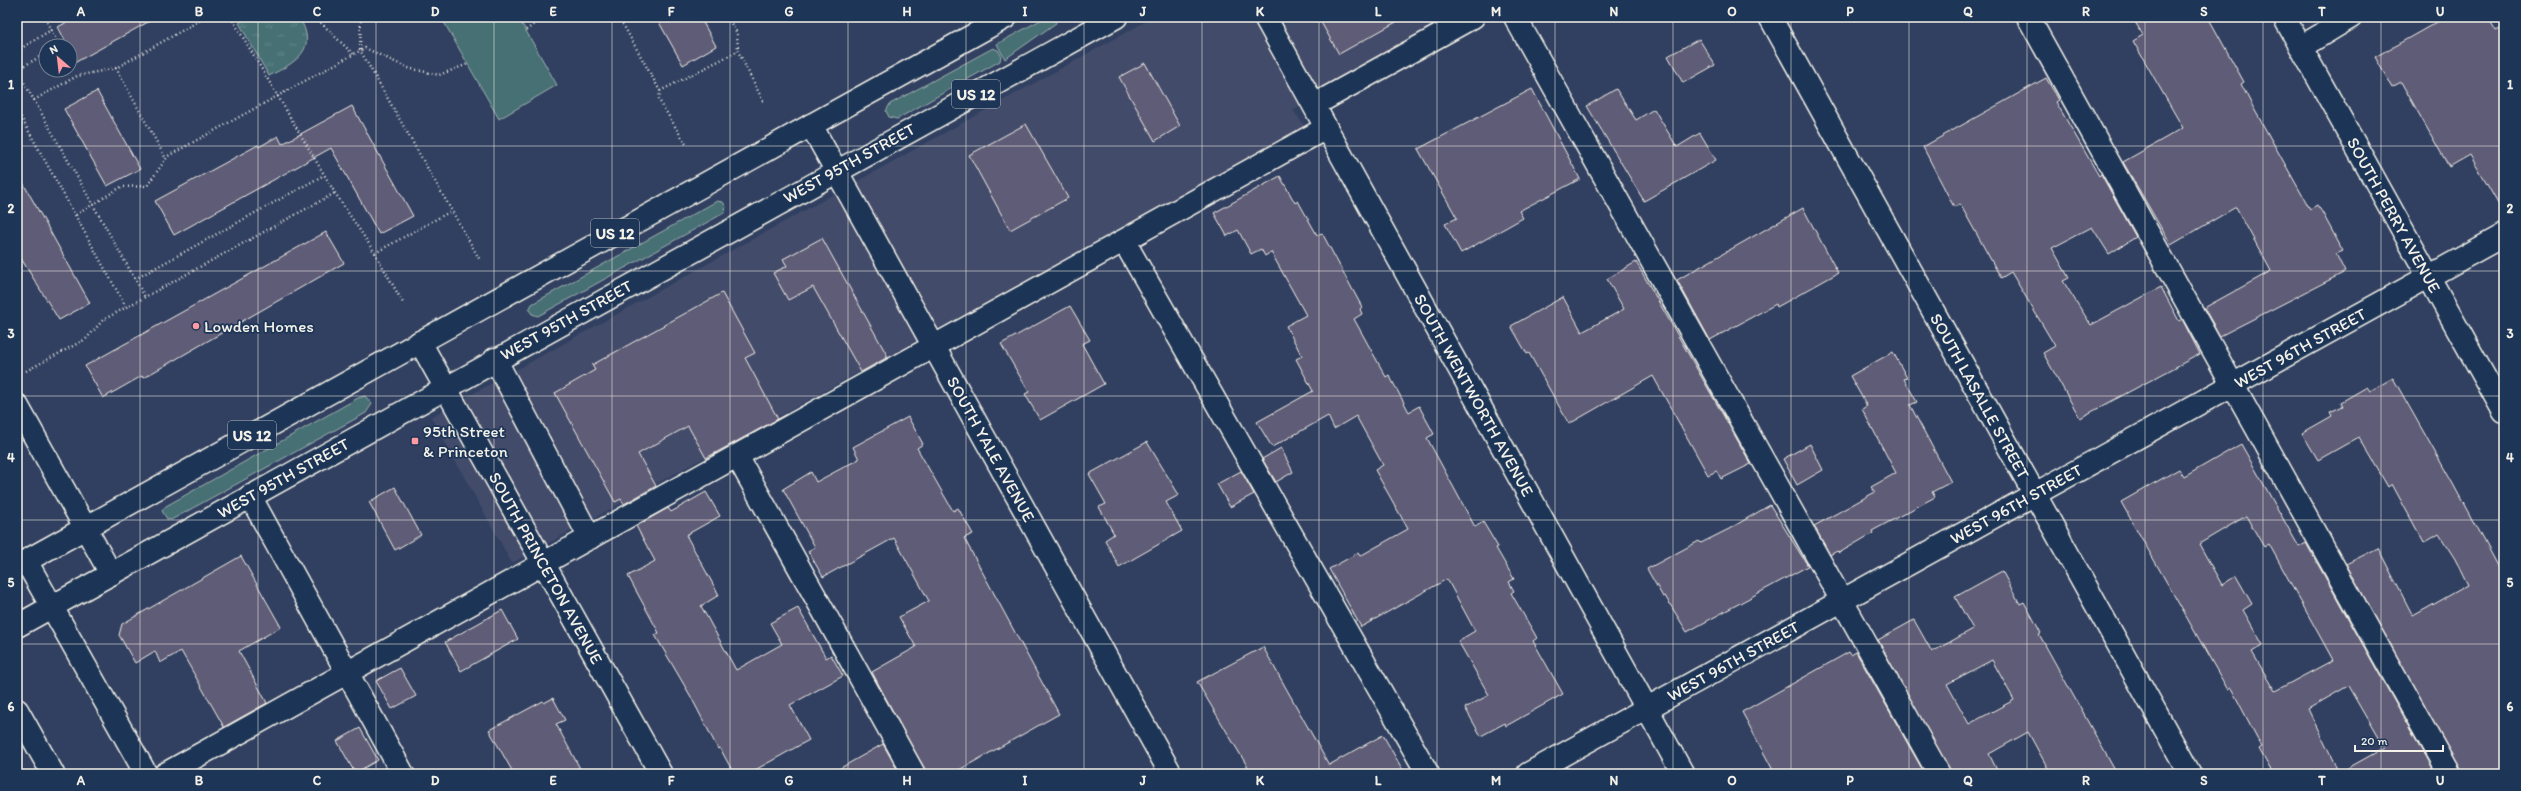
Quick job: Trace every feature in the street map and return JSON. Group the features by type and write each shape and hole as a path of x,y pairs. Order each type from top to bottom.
{"street":[{"name":"US 12","path":"22,564 1006,17"},
{"name":"WEST 95TH STREET","path":"17,626 495,359 1116,17"},
{"name":"SOUTH WENTWORTH AVENUE","path":"1265,17 1683,774"},
{"path":"1314,105 1473,17"},
{"path":"1515,17 1843,600 1939,774"},
{"name":"SOUTH LASALLE STREET","path":"1770,17 2190,774"},
{"path":"2028,17 2449,774"},
{"name":"SOUTH PERRY AVENUE","path":"2284,17 2504,412"},
{"path":"2301,47 2351,17"},
{"name":"SOUTH YALE AVENUE","path":"811,125 935,346 1171,774"},
{"path":"165,774 1326,128"},
{"name":"WEST 96TH STREET","path":"1528,774 2504,235"},
{"path":"1124,241 1428,774"},
{"name":"SOUTH PRINCETON AVENUE","path":"420,342 661,774"},
{"path":"495,359 590,538"},
{"path":"17,405 111,574"},
{"path":"737,456 914,774"},
{"path":"250,496 403,774"},
{"path":"22,564 52,607 138,771"},
{"path":"17,710 53,774"}],"path":[{"path":"44,17 55,38"},
{"path":"34,100 77,76 116,68 206,17"},
{"path":"231,17 324,175 375,253 403,303"},
{"path":"315,17 353,54"},
{"path":"361,17 360,50 480,260"},
{"path":"526,30 545,17"},
{"path":"619,17 660,90 659,100 687,146"},
{"path":"727,17 737,33 738,51 764,102"},
{"path":"17,51 51,30"},
{"path":"76,216 121,187 147,186 168,156 365,48 408,68 439,75 468,64"},
{"path":"660,90 738,51"},
{"path":"38,58 17,70 145,297"},
{"path":"116,68 166,159"},
{"path":"17,110 126,307"},
{"path":"135,279 324,175"},
{"path":"26,371 86,339 103,320 335,193"},
{"path":"375,253 451,210"}],"shaded area":[{"path":"1154,17 1462,17 1293,110 1305,127 512,563 431,417"}],"green space":[{"path":"249,17 299,17 305,28 307,38 302,54 288,66 269,76 239,23"},
{"path":"441,17 518,17 557,85 499,119"},
{"path":"1046,17 1055,17 1056,23 1005,59 997,44"},
{"path":"993,48 998,50 1001,55 1000,61 897,119 889,117 886,111 890,104"},
{"path":"717,201 723,202 726,207 724,213 538,316 532,314 529,310 532,304"},
{"path":"365,396 372,404 366,413 171,520 167,519 162,511 166,506 358,398"}],"building":[{"path":"76,17 157,17 78,61 78,38 64,38 58,27"},
{"path":"656,17 700,17 716,46 683,65"},
{"path":"1318,17 1405,17 1339,54"},
{"path":"2132,17 2208,17 2244,82 2241,84 2253,107 2310,209 2317,205 2343,251 2336,254 2345,272 2220,336 2204,308 2271,271 2236,207 2171,245 2123,162 2183,128 2133,41 2143,35"},
{"path":"2446,17 2488,17 2496,31 2504,27 2504,214 2470,155 2449,167 2401,82 2392,87 2375,57"},
{"path":"1699,39 1715,65 1683,83 1668,56"},
{"path":"1145,63 1180,126 1155,141 1119,77"},
{"path":"2046,78 2059,100 2056,102 2099,176 2101,174 2136,237 2109,254 2092,227 2052,248 2069,278 2063,281 2091,325 2161,287 2179,321 2182,319 2200,354 2080,418 2043,353 2055,346 2011,272 2001,278 1960,204 1954,207 1923,147"},
{"path":"1532,89 1580,179 1519,211 1523,218 1461,253 1445,224 1457,218 1418,149"},
{"path":"1616,89 1636,120 1654,109 1677,147 1700,133 1716,160 1644,201 1587,106"},
{"path":"97,91 140,169 107,186 64,109"},
{"path":"352,106 413,216 379,234 331,148 174,235 155,201 258,145 259,147 278,136 282,144"},
{"path":"1026,124 1068,198 1010,230 969,155"},
{"path":"17,172 90,303 59,320 17,252"},
{"path":"1280,176 1295,203 1298,201 1317,235 1322,233 1362,307 1360,309 1362,314 1354,319 1386,377 1389,375 1409,412 1419,406 1434,434 1427,438 1475,527 1483,522 1498,547 1496,548 1514,579 1509,582 1514,591 1511,593 1537,638 1533,641 1563,694 1506,726 1505,723 1481,736 1465,708 1489,695 1458,641 1475,631 1447,579 1361,627 1329,569 1358,553 1360,556 1408,529 1375,470 1383,465 1356,416 1334,429 1328,416 1272,447 1257,422 1313,391 1296,359 1302,356 1286,326 1306,315 1271,252 1265,256 1261,249 1251,254 1238,230 1227,236 1214,213"},
{"path":"1803,208 1838,273 1777,307 1776,304 1710,340 1677,280"},
{"name":"Lowden Homes","path":"326,232 344,263 143,378 142,376 103,398 85,366"},
{"path":"822,238 888,357 861,372 813,287 788,300 773,273 787,266 783,259"},
{"path":"1636,262 1751,464 1721,479 1717,471 1708,475 1653,376 1569,424 1529,353 1527,354 1511,326 1563,297 1582,332 1624,309 1607,279"},
{"path":"722,293 755,353 745,358 778,419 706,458 688,426 638,454 656,486 624,504 621,499 615,502 555,393 595,370 592,365"},
{"path":"1070,306 1090,340 1082,344 1104,384 1040,420 1025,394 1029,392 1001,344"},
{"path":"1893,352 1907,378 1904,379 1917,402 1910,405 1951,482 1932,492 1935,497 1872,531 1873,533 1839,553 1837,551 1830,555 1814,526 1875,492 1871,487 1896,473 1862,409 1867,406 1850,376"},
{"path":"2393,378 2453,484 2504,579 2504,774 2461,774 2346,564 2378,548 2413,616 2468,585 2455,559 2439,534 2424,543 2392,484 2388,487 2359,437 2318,460 2302,433 2332,416 2330,412 2343,406 2341,402 2367,387 2370,391"},
{"path":"908,417 923,444 917,448 953,511 958,508 973,534 964,538 1059,714 952,774 926,774 872,672 916,647 899,617 929,601 894,538 823,577 808,551 815,547 783,489 811,472 816,482 859,459 853,447"},
{"path":"1147,442 1179,495 1166,502 1182,531 1119,567 1105,540 1114,534 1099,507 1106,504 1089,474"},
{"path":"1810,444 1823,470 1797,485 1783,459"},
{"path":"2241,444 2299,547 2306,543 2435,774 2273,774 2259,749 2262,747 2231,688 2228,690 2121,502 2179,469 2184,477","holes":["2246,516 2264,547 2269,544 2333,660 2275,691 2252,652 2263,645 2243,610 2252,604 2236,576 2222,585 2199,544","2348,686 2384,748 2339,773 2308,709"]},
{"path":"1281,448 1293,472 1276,482 1262,459"},
{"path":"1241,471 1254,494 1230,507 1217,484"},
{"path":"395,487 421,535 395,550 369,502"},
{"path":"706,492 720,516 686,535 719,595 701,606 736,670 782,644 770,623 798,608 826,658 831,655 843,676 790,705 809,740 748,774 734,774 720,748 718,749 690,695 655,635 659,633 628,576 655,561 636,526 668,508 671,512"},
{"path":"1770,505 1808,566 1687,632 1665,596 1663,597 1647,569 1699,541 1701,543 1729,529"},
{"path":"241,556 281,627 239,651 267,703 224,727 181,651 160,663 155,651 135,663 119,635 122,624"},
{"path":"2002,571 2020,604 2024,602 2041,633 2039,634 2117,774 2051,774 2028,732 1989,754 1999,774 1951,774 1878,640 1914,620 1932,652 1973,629 1955,597","holes":["1992,660 2014,700 1969,724 1947,684"]},
{"path":"502,610 518,639 461,671 445,642"},
{"path":"1263,647 1329,765 1383,735 1405,774 1252,774 1197,682"},
{"path":"1849,652 1851,655 1856,652 1925,774 1775,774 1742,712"},
{"path":"400,668 416,696 392,709 376,681"},
{"path":"553,698 565,720 556,724 583,774 514,774 489,730 543,701 544,703"},
{"path":"360,728 378,760 355,773 337,741"},
{"path":"883,744 900,774 830,774"}],"place":[{"name":"Lowden Homes","path":"196,326"},
{"name":"95th Street & Princeton","path":"415,441"}]}
